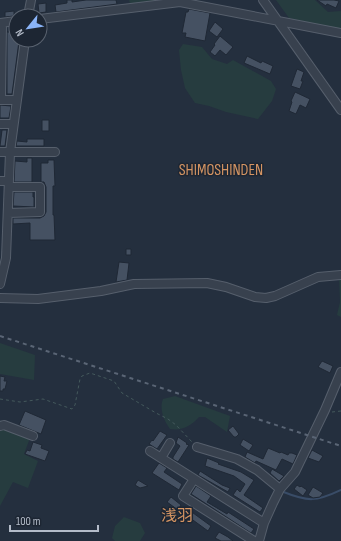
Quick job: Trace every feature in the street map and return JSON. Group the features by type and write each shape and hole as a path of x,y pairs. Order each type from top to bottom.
{"street":[{"path":"263,0 341,110"},
{"path":"48,17 183,1 341,33"},
{"path":"1,23 0,100 17,100"},
{"path":"0,284 6,258 4,232 8,213 10,152 24,48"},
{"path":"0,124 14,124"},
{"path":"0,152 55,152"},
{"path":"0,181 9,184 40,187 40,212 8,213"},
{"path":"0,298 38,299 101,291 134,284 206,283 226,287 255,297 266,298 275,296 318,277 341,275"},
{"path":"259,541 264,523 280,489 295,472 325,410 341,372"},
{"path":"0,426 4,425 33,436"},
{"path":"161,458 170,443"},
{"path":"197,447 237,459 257,470 280,489"},
{"path":"150,451 264,523"},
{"path":"194,479 183,496 254,541"}],"path":[{"path":"0,399 20,402 43,398 72,408 75,405 80,379 82,376 90,373 114,381 122,393 168,419 197,447"},
{"path":"325,410 341,412"}],"green space":[{"path":"129,0 155,0 156,2 130,4"},
{"path":"276,0 315,0 328,12 341,11 341,30 289,18"},
{"path":"183,44 202,47 212,59 227,64 233,60 271,81 276,89 272,101 258,119 195,103 185,88 181,70 179,50"},
{"path":"339,276 341,276 341,317 337,315 340,302"},
{"path":"0,343 35,355 34,380 0,374"},
{"path":"175,396 230,416 227,432 205,417 199,417 193,423 182,428 170,429 163,415 162,403 163,399"},
{"path":"0,426 30,438 24,454 38,461 28,488 13,482 0,506"},
{"path":"124,517 140,523 145,533 140,541 115,541 112,538 115,526"}],"building":[{"path":"67,0 72,0 72,2 86,0 116,0 117,4 56,12 55,5 67,3"},
{"path":"317,0 339,1 336,8 327,4 326,6"},
{"path":"46,3 46,8 38,8 38,4"},
{"path":"189,9 210,13 205,41 185,37 186,33 182,33 186,12 188,12"},
{"path":"5,12 8,12 8,17 5,17"},
{"path":"215,22 223,29 217,37 209,31"},
{"path":"8,32 8,48 18,48 12,94 7,94"},
{"path":"220,36 233,47 226,55 220,50 215,56 210,52"},
{"path":"247,56 261,63 262,61 273,66 270,74 244,63"},
{"path":"297,69 304,72 300,89 291,86"},
{"path":"295,92 310,99 306,108 300,105 296,114 289,111"},
{"path":"0,105 11,106 9,118 0,118"},
{"path":"42,120 49,120 49,131 42,131"},
{"path":"2,130 7,130 5,146 0,146"},
{"path":"27,139 44,139 44,146 16,146 17,141 27,142"},
{"path":"27,158 32,158 32,182 14,182 15,161 27,162"},
{"path":"48,160 54,160 55,186 53,186 53,215 55,240 30,240 30,223 13,224 13,218 40,218 44,216 46,212 46,187 44,182 41,182 41,163 48,163"},
{"path":"14,192 33,192 34,207 13,206"},
{"path":"126,249 131,249 131,255 126,255"},
{"path":"119,262 129,263 127,280 116,282"},
{"path":"322,361 333,366 330,373 318,367"},
{"path":"0,376 5,377 4,381 7,381 3,391 0,391"},
{"path":"25,411 46,420 41,434 19,425"},
{"path":"233,426 239,434 236,437 234,437 228,430"},
{"path":"160,431 167,435 157,449 149,444"},
{"path":"178,437 189,445 178,462 173,459 173,457 180,446 176,443"},
{"path":"243,439 253,445 249,451 240,445"},
{"path":"33,442 42,445 41,448 49,451 45,461 25,454 27,450 30,451"},
{"path":"268,448 288,455 289,453 292,453 297,455 293,464 282,459 276,470 256,461 255,463 245,457 247,452 263,459"},
{"path":"312,450 323,456 319,462 308,458"},
{"path":"207,458 219,463 218,464 241,472 254,480 244,495 263,508 260,512 233,495 237,489 240,492 245,484 234,476 205,466"},
{"path":"159,463 167,468 164,472 182,484 179,490 152,473"},
{"path":"272,469 284,476 279,481 270,473"},
{"path":"200,471 222,485 230,488 228,492 198,475"},
{"path":"138,480 148,486 140,488 135,485"},
{"path":"297,485 307,490 303,496 294,489"},
{"path":"196,486 211,496 207,502 227,514 228,512 254,529 251,533 191,494"},
{"path":"313,487 323,493 320,497 313,498 308,495"},
{"path":"171,497 181,505 178,510 167,502"},
{"path":"189,510 211,526 208,531 186,515"},
{"path":"219,532 233,541 221,541 215,538"}],"waterway":[{"path":"281,491 305,499 312,499 325,497 341,490"}],"railway":[{"path":"0,336 341,446"}],"district":[{"name":"SHIMOSHINDEN","path":"221,170"},
{"name":"浅羽","path":"177,516"}]}
